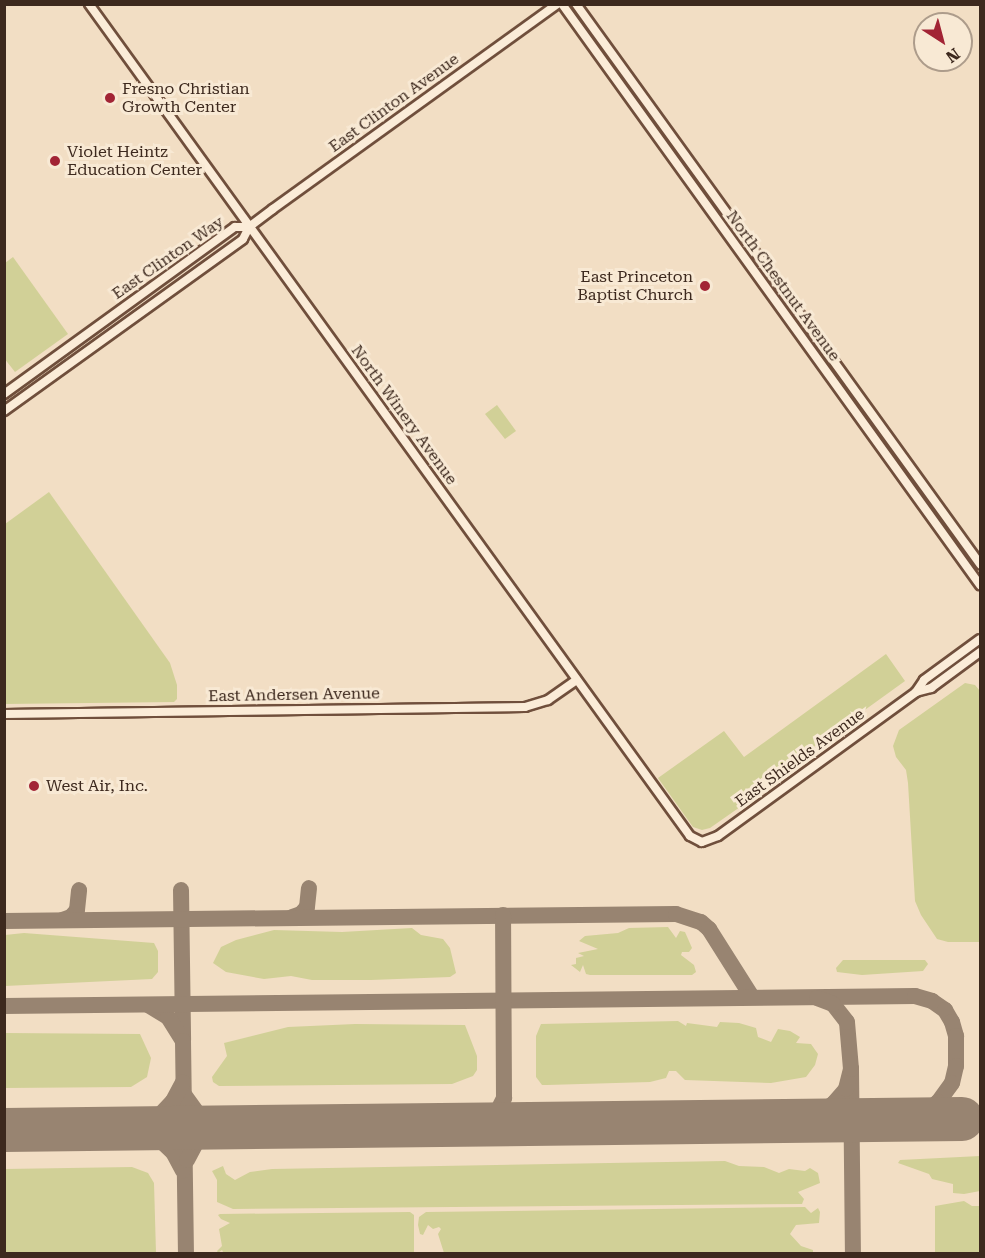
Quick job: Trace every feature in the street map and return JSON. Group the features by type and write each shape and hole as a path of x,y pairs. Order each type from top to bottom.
{"main road":[{"name":"North Winery Avenue","path":"88,4 684,830 698,841"},
{"name":"East Clinton Avenue","path":"249,227 559,4"},
{"name":"North Chestnut Avenue","path":"559,4 981,585"},
{"name":"North Chestnut Avenue","path":"576,4 981,564"},
{"name":"East Clinton Way","path":"4,394 235,227 249,227 243,239 4,411"},
{"path":"914,491 932,508 950,533 958,532"},
{"name":"East Shields Avenue","path":"698,841 707,842 718,836 916,692 924,680 981,639"},
{"name":"East Shields Avenue","path":"916,692 931,688 981,652"},
{"name":"East Andersen Avenue","path":"4,714 525,707 548,700 577,680"}],"shaded area":[{"path":"13,257 68,334 15,372 4,358 5,263"},
{"path":"497,405 516,431 505,439 485,414"},
{"path":"49,492 170,663 177,685 177,699 174,702 5,704 5,524"},
{"path":"886,654 905,681 747,795 750,800 710,828 702,830 693,827 658,778 724,731 744,757"},
{"path":"965,683 975,685 980,691 980,942 948,942 937,939 921,915 915,901 908,783 906,770 896,757 893,746 899,730"},
{"path":"668,927 676,938 680,931 685,932 692,948 689,952 682,952 681,955 694,965 696,972 692,975 590,975 586,974 583,965 580,972 571,965 576,964 576,958 584,956 578,953 598,949 579,941 585,936 618,933 629,928"},
{"path":"412,928 421,935 443,939 450,948 456,973 450,977 371,980 312,980 291,976 264,979 226,972 213,963 221,947 236,940 274,930 342,932"},
{"path":"24,933 154,943 158,951 158,972 152,979 5,986 5,935"},
{"path":"843,960 925,960 928,964 923,971 862,975 837,972 836,968"},
{"path":"678,1021 686,1026 687,1023 717,1027 720,1022 739,1023 756,1028 758,1037 771,1042 778,1029 790,1031 800,1037 796,1043 811,1044 818,1054 815,1065 806,1077 771,1083 685,1080 676,1071 669,1071 666,1078 650,1082 542,1085 536,1077 536,1036 541,1024"},
{"path":"355,1024 465,1025 477,1056 477,1070 473,1076 452,1084 219,1086 213,1082 212,1077 227,1056 224,1043 288,1027"},
{"path":"5,1033 140,1034 151,1058 147,1077 131,1087 5,1088"},
{"path":"980,1156 980,1191 964,1194 953,1193 953,1184 932,1179 929,1174 898,1163 900,1160"},
{"path":"725,1161 739,1166 764,1167 779,1173 789,1169 805,1171 810,1168 818,1173 820,1183 798,1192 804,1199 802,1204 233,1209 217,1202 217,1180 212,1171 223,1166 226,1174 235,1180 250,1172 272,1169"},
{"path":"132,1167 148,1173 154,1183 156,1253 5,1253 5,1169"},
{"path":"964,1201 972,1206 980,1206 980,1253 935,1253 935,1206"},
{"path":"805,1207 811,1213 818,1208 819,1223 796,1225 790,1234 801,1246 813,1250 813,1253 444,1253 438,1234 441,1229 439,1227 433,1229 428,1225 423,1235 420,1234 418,1225 419,1217 426,1212"},
{"path":"410,1212 414,1215 414,1253 224,1254 222,1250 218,1253 217,1251 222,1246 219,1229 230,1223 221,1219 218,1215 220,1214"}],"taxiway":[{"path":"292,917 301,914 307,907 309,888"},
{"path":"62,920 71,917 77,910 79,890"},
{"path":"181,890 183,1040"},
{"path":"4,921 676,914 701,922 709,929 752,997"},
{"path":"476,1125 496,1114 504,1098 503,915"},
{"path":"4,1006 915,996 932,1001 945,1010 956,1036 956,1066 952,1083 938,1102 916,1120"},
{"path":"794,1121 817,1115 834,1103 846,1089 851,1069 847,1022 833,1004 817,998"},
{"path":"148,1005 168,1017 183,1041 186,1254"},
{"path":"851,1069 853,1254"},
{"path":"131,1128 159,1116 173,1101 183,1082"},
{"path":"185,1096 201,1118 221,1127"},
{"path":"187,1160 198,1139 221,1127"},
{"path":"131,1128 144,1130 160,1140 173,1152 183,1171"}],"runway":[{"path":"4,1130 962,1119"}],"place":[{"name":"Fresno Christian Growth Center","path":"110,98"},
{"name":"Violet Heintz Education Center","path":"55,161"},
{"name":"East Princeton Baptist Church","path":"705,286"},
{"name":"West Air, Inc.","path":"34,786"}]}
